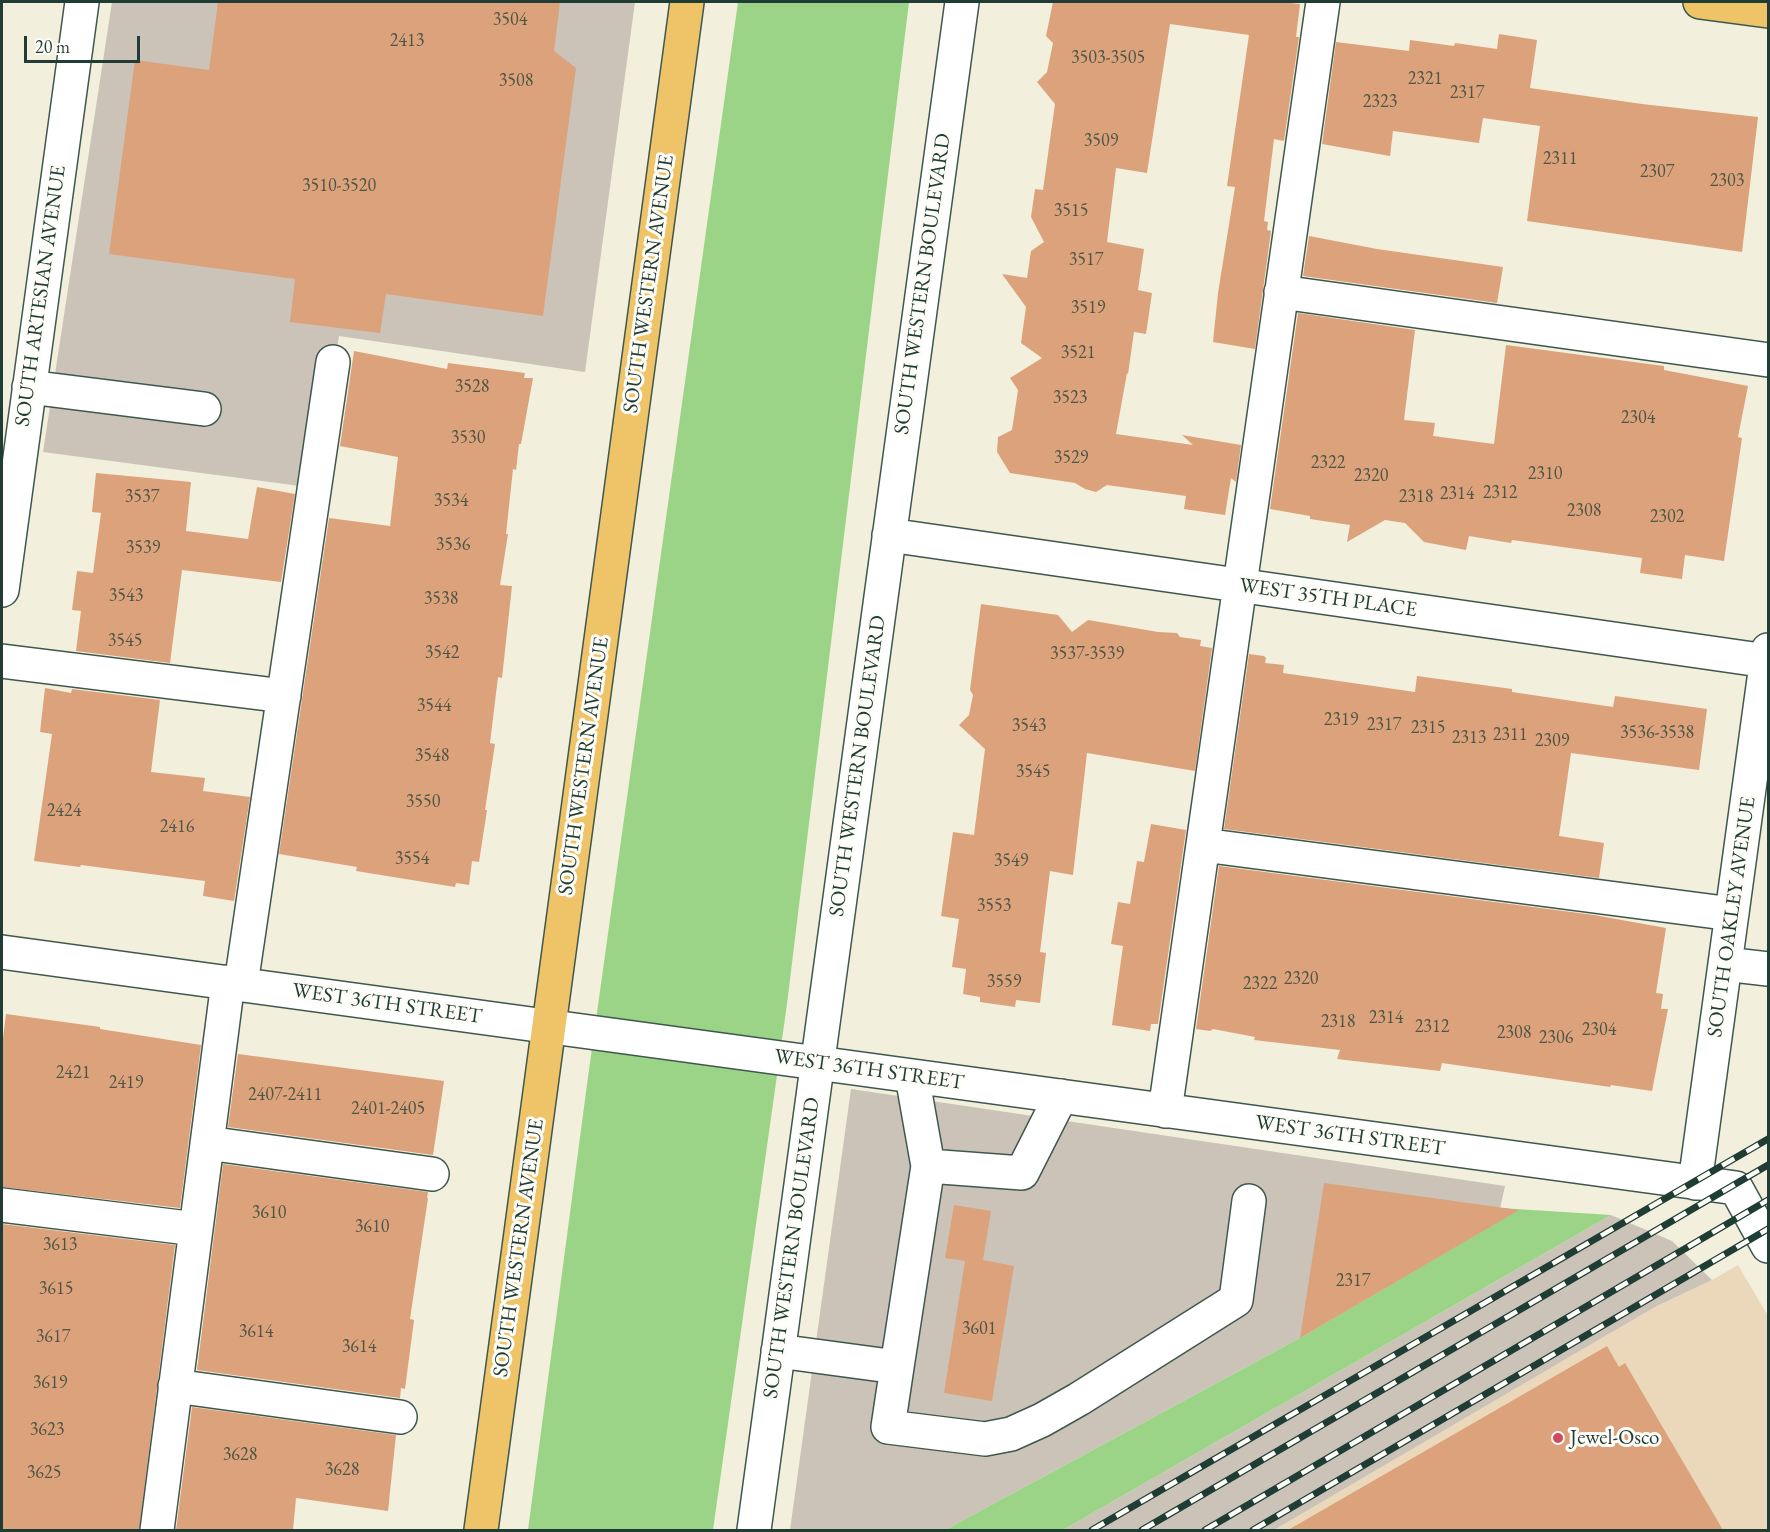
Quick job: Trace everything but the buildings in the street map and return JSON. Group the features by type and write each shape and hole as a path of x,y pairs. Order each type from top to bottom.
{"main road":[{"name":"SOUTH WESTERN AVENUE","path":"481,1530 687,2"},
{"path":"1700,2 1768,11"}],"street":[{"name":"SOUTH ARTESIAN AVENUE","path":"2,590 82,2"},
{"name":"SOUTH WESTERN BOULEVARD","path":"754,1530 962,2"},
{"path":"1165,1111 1323,2"},
{"path":"1281,292 1768,360"},
{"path":"157,1530 207,1143 284,696 333,362"},
{"path":"29,387 204,409"},
{"name":"WEST 35TH PLACE","path":"889,535 1239,585 1768,656"},
{"name":"SOUTH OAKLEY AVENUE","path":"1695,1183 1768,656"},
{"path":"2,661 284,696"},
{"path":"1203,844 1732,914"},
{"name":"WEST 36TH STREET","path":"2,951 1736,1188 1768,1246"},
{"path":"1725,964 1768,969"},
{"path":"912,1076 928,1166 888,1427 985,1439 1011,1434 1079,1399 1236,1300 1249,1201"},
{"path":"928,1166 1022,1173 1061,1096"},
{"path":"207,1143 432,1174"},
{"path":"2,1205 196,1229"},
{"path":"778,1351 897,1366"},
{"path":"175,1386 400,1417"}],"shaded area":[{"path":"112,2 635,2 585,372 339,336 315,488 43,452"},
{"path":"851,1089 1505,1186 1497,1223 1300,1338 945,1530 790,1530"},
{"path":"1611,1215 1672,1241 1712,1280 1655,1307 1274,1530 1063,1530"},
{"path":"1738,1265 1768,1316 1768,1530 1274,1530 1655,1307"}],"green space":[{"path":"738,2 909,2 787,1004 713,1530 528,1530 588,1077"},
{"path":"1500,1208 1611,1215 1063,1530 945,1530 1300,1338 1496,1223"}],"railway":[{"path":"1092,1530 1768,1139"},
{"path":"1142,1530 1768,1165"},
{"path":"1205,1530 1768,1200"},
{"path":"1253,1530 1768,1229"}],"place":[{"name":"Jewel-Osco","path":"1558,1438"}]}
